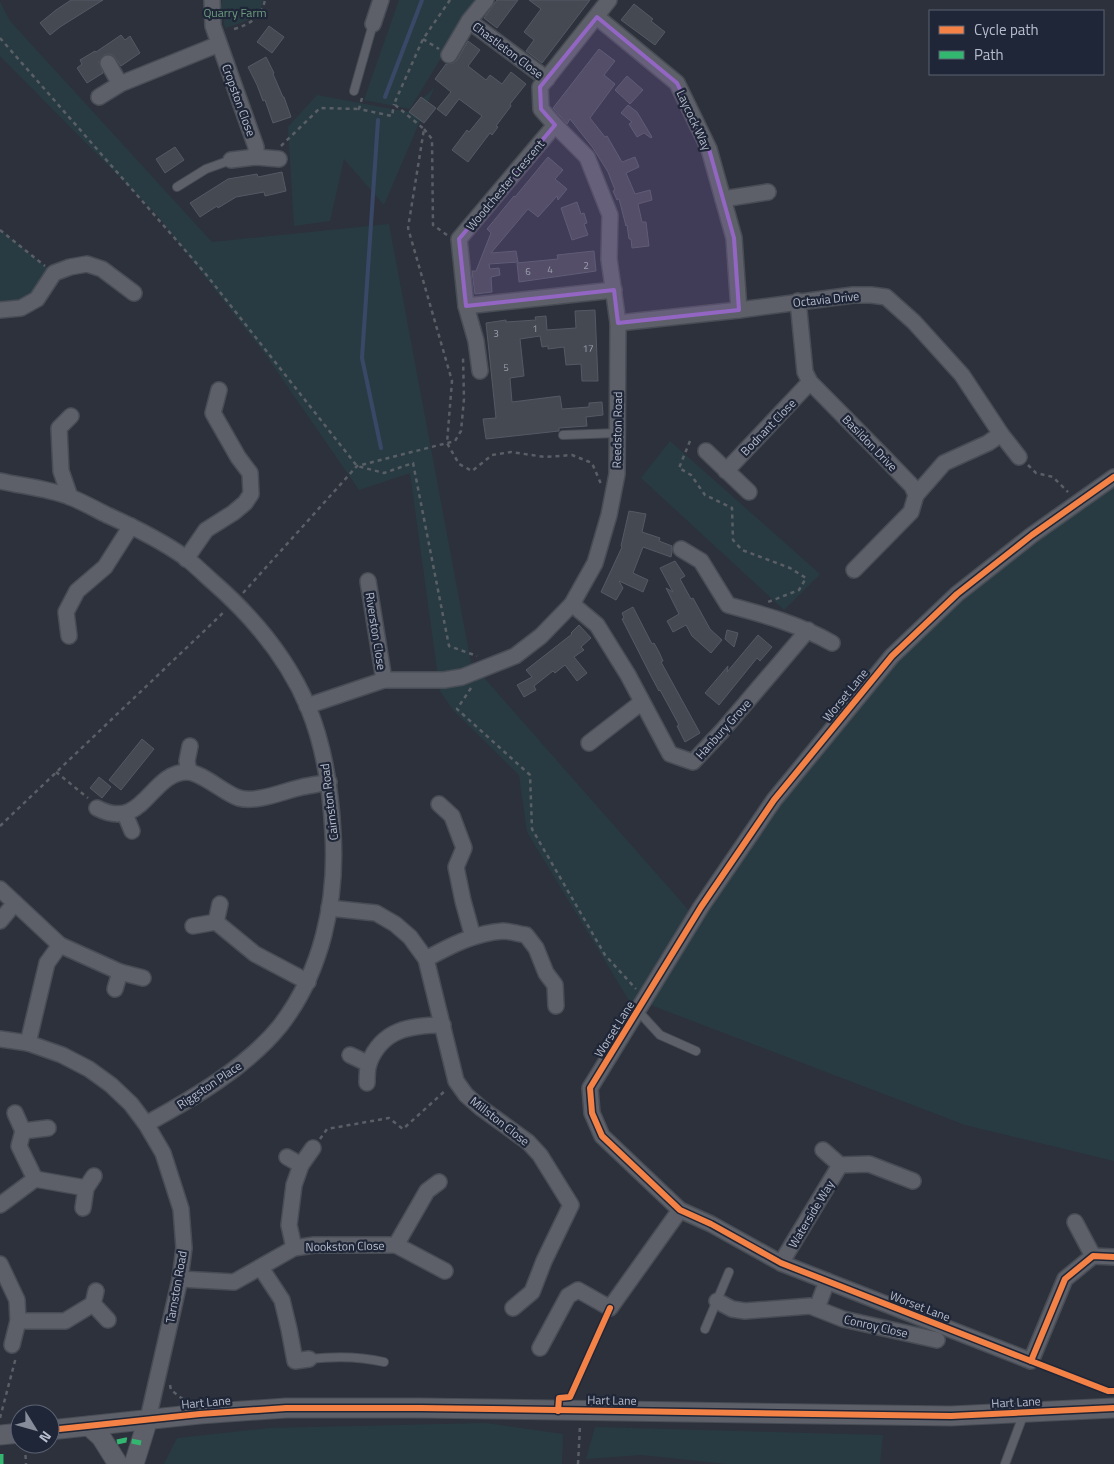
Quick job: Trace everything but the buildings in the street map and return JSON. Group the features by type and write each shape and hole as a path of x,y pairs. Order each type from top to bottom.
{"street":[{"name":"Cropston Close","path":"212,0 213,26 218,44 256,147 256,157"},
{"path":"373,24 381,0"},
{"path":"449,55 469,21 486,0"},
{"name":"Reedston Road","path":"307,706 384,680 444,680 462,678 515,656 540,636 572,604 595,563 617,474 618,323 609,259 610,215 587,157 541,109 540,87 609,0"},
{"name":"Laycock Way","path":"597,17 677,83 708,149 734,238 740,310"},
{"name":"Chastleton Close","path":"469,21 547,79"},
{"path":"99,97 120,84 218,44"},
{"path":"108,63 120,84"},
{"name":"Woodchester Crescent","path":"480,371 476,341 466,306 460,239 555,125"},
{"path":"231,160 279,154"},
{"path":"723,199 768,192"},
{"path":"0,310 21,308 37,299 54,273 70,267 87,264 102,269 134,293"},
{"path":"466,306 614,290"},
{"name":"Octavia Drive","path":"618,323 740,310 853,295 886,297 930,339 962,375 1001,434 1022,460"},
{"name":"Basildon Drive","path":"798,301 805,372 810,382 912,486 916,495"},
{"name":"Bodnant Close","path":"726,470 810,382"},
{"path":"186,559 206,530 233,513 245,503 251,494 250,473 238,458 212,413 219,390"},
{"path":"70,496 61,471 59,428 71,416"},
{"path":"854,570 911,512 916,495 944,462 988,443 1001,434"},
{"path":"706,450 749,492"},
{"name":"Worset Lane","path":"1093,1256 1065,1279 1031,1362 781,1263 711,1224 680,1210 602,1136 592,1113 590,1088 701,907 774,800 892,656 957,594 1032,535 1114,477"},
{"name":"Cairnston Road","path":"0,481 70,496 131,526 186,559 235,601 259,627 282,658 307,706 321,744 329,782 334,852 333,882 324,936 308,982 288,1014 267,1040"},
{"path":"69,636 66,612 77,591 105,567 131,526"},
{"path":"681,549 701,561 728,605 808,630 832,643"},
{"name":"Riverston Close","path":"368,582 384,680"},
{"name":"Hanbury Grove","path":"572,604 597,625 628,675 670,754 693,762 722,731 808,630"},
{"path":"589,743 642,702"},
{"path":"189,772 187,761 190,746"},
{"path":"97,808 108,814 126,814 146,800 168,778 189,772 210,781 238,798 251,800 329,782"},
{"path":"439,804 456,811 464,848 456,867 473,937"},
{"path":"126,814 132,831"},
{"path":"0,889 60,945 120,972 142,978"},
{"path":"0,921 15,903"},
{"path":"216,922 220,904"},
{"name":"Millston Close","path":"329,908 376,913 395,924 410,937 426,958 456,1081 466,1095 480,1108 528,1142 540,1155 571,1205 544,1261 538,1296 513,1308"},
{"path":"193,926 216,922 254,954 308,982"},
{"path":"426,958 457,942 473,937 504,931 526,935 536,948 546,972 562,983 556,1006"},
{"path":"28,1042 47,963 60,945"},
{"path":"115,989 120,972"},
{"path":"366,1083 369,1064 379,1046 397,1031 421,1025 443,1025"},
{"name":"Tarnston Road","path":"0,1040 28,1042 62,1055 89,1069 111,1085 131,1104 146,1124 163,1153 181,1209 184,1248 180,1279 148,1419"},
{"name":"Riggston Place","path":"146,1124 214,1082 245,1060 267,1040"},
{"path":"350,1055 369,1064"},
{"path":"15,1113 23,1131 19,1146 35,1179"},
{"path":"23,1131 48,1128"},
{"name":"Nookston Close","path":"294,1248 289,1225 294,1185 301,1164 313,1148"},
{"path":"823,1150 840,1165 870,1164 912,1181"},
{"path":"287,1157 301,1164"},
{"name":"Waterside Way","path":"781,1263 840,1165"},
{"path":"0,1205 35,1179 90,1182 82,1208"},
{"name":"Nookston Close","path":"396,1245 427,1191 439,1182"},
{"path":"540,1348 568,1296 573,1292 578,1290 610,1308 680,1210"},
{"path":"1076,1222 1093,1256 1114,1257"},
{"name":"Nookston Close","path":"180,1279 234,1282 294,1248 314,1245 396,1245 445,1272"},
{"path":"0,1264 17,1300 18,1321 12,1346"},
{"path":"261,1268 282,1300 296,1361"},
{"path":"817,1308 826,1281"},
{"path":"18,1321 65,1321 94,1297 108,1320"},
{"name":"Conroy Close","path":"717,1301 727,1307 745,1311 805,1306 817,1308 843,1319 937,1340"},
{"name":"Hart Lane","path":"60,1434 89,1426 148,1419 286,1408 412,1408 950,1416 1114,1408"},
{"path":"134,1464 148,1419"},
{"path":"89,1426 101,1437 118,1464"}],"lane":[{"path":"354,91 373,24"},
{"path":"177,187 206,169 231,160"},
{"path":"563,435 617,433"},
{"path":"642,1005 660,1035 696,1051"},
{"path":"705,1329 729,1272"},
{"path":"296,1361 345,1356 368,1358 384,1362"},
{"path":"1005,1464 1024,1413"}],"path":[{"path":"234,29 256,19 261,13 265,0"},
{"path":"279,154 320,108 359,109 392,116 394,104 423,39 450,0"},
{"path":"0,38 205,273 356,466 384,473 413,463 449,646 484,658"},
{"path":"359,109 362,97"},
{"path":"394,104 424,129 432,139 433,225 447,235 453,235"},
{"path":"424,129 408,228 452,381 447,443 459,464 472,471 492,455 511,452 545,458 572,455 592,463 604,491"},
{"path":"0,230 54,273"},
{"path":"0,826 235,601 356,466 455,441 461,431 464,399 463,345 476,341"},
{"path":"690,441 679,468 691,475 705,495 732,508 732,540 742,550 790,568 806,578 799,590 767,602 763,615"},
{"path":"1022,460 1036,473 1053,477 1078,502"},
{"path":"474,685 456,709 530,775 532,829 605,955 642,1005"},
{"path":"56,772 97,805 97,808"},
{"path":"313,1148 327,1129 388,1118 403,1129 456,1081"},
{"path":"0,1418 17,1352 12,1346"},
{"path":"578,1464 580,1422"}],"highlighted area":[{"path":"597,17 677,83 709,149 734,238 739,310 618,323 614,290 466,306 459,239 555,125 541,109 540,87"}],"green space":[{"name":"Quarry Farm","path":"222,0 263,0 258,12 254,16 225,28 221,8"},
{"path":"399,0 476,0 410,109 364,100"},
{"path":"0,2 10,21 212,242 389,224 471,663 692,914 633,1007 527,832 519,775 453,710 440,691 410,473 359,490 265,354 157,215 0,56"},
{"path":"434,88 384,205 344,159 330,221 294,226 288,127 317,95 408,112"},
{"path":"0,230 54,273 37,299 0,310"},
{"path":"670,441 820,574 784,610 641,478"},
{"path":"1114,487 1114,1161 965,1125 648,1004 706,910 779,802 899,658 956,598 1037,539"},
{"path":"486,1423 563,1434 562,1464 164,1464 177,1438 269,1428"},
{"path":"595,1427 883,1435 880,1464 727,1464 641,1455 586,1459"}],"waterway":[{"path":"385,97 422,0"},
{"path":"378,120 362,358 381,448"}],"marked path":[{"path":"117,1442 126,1440 141,1443"},
{"path":"1,1450 1,1464"}],"cycle path":[{"path":"1114,477 1032,535 957,594 892,656 774,800 701,907 590,1088 592,1113 602,1136 680,1210 711,1224 781,1263 1031,1361 1065,1279 1093,1256 1114,1257"},
{"path":"558,1411 559,1398 570,1397 610,1308"},
{"path":"1031,1361 1108,1391 1114,1391"},
{"path":"60,1429 200,1414 286,1408 421,1408 951,1416 1114,1408"}]}
